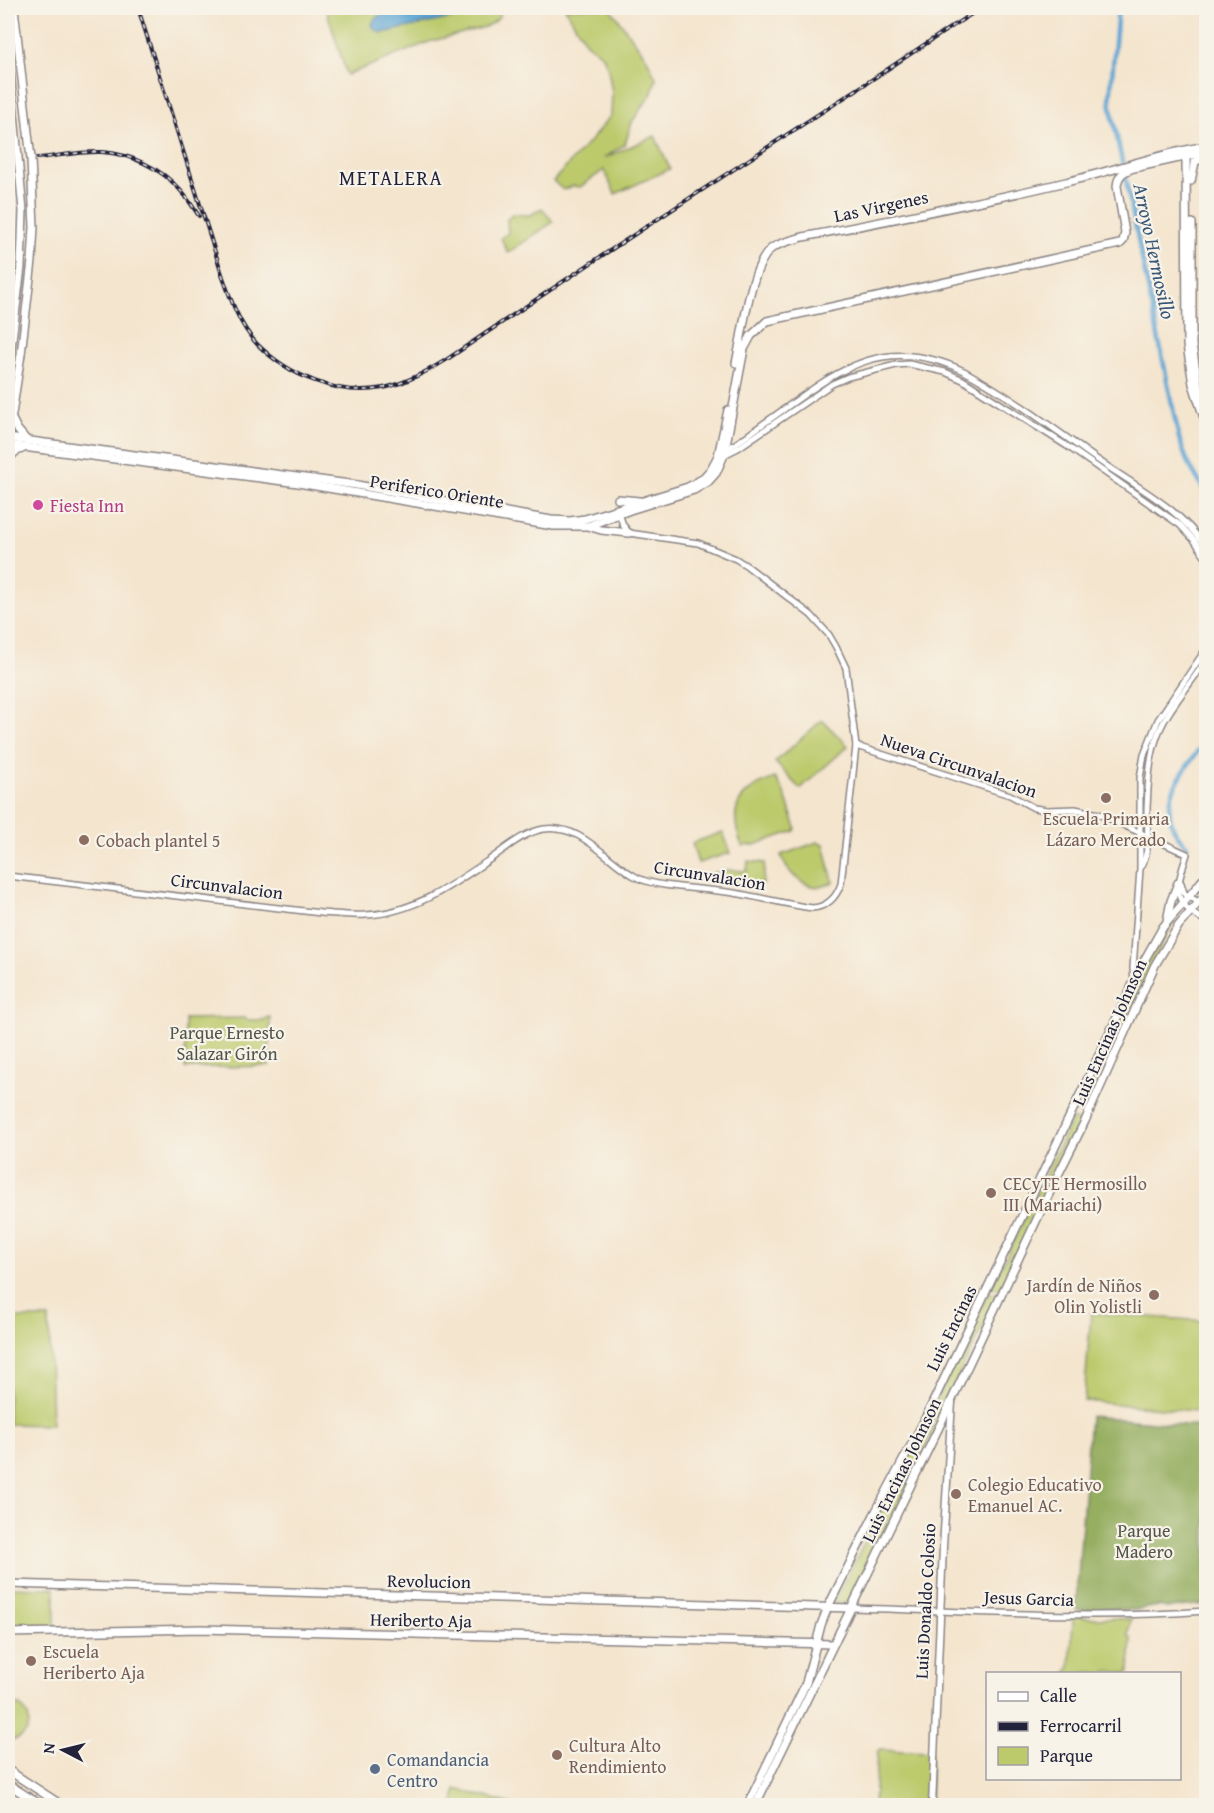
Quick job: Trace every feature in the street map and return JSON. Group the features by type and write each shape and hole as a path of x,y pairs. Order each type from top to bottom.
{"main road":[{"path":"8,443 21,354 34,227 31,159 14,8"},
{"path":"8,50 23,211 21,267 8,372"},
{"path":"744,343 767,321 1120,244 1125,233 1117,181 1123,169 1188,153 1206,146"},
{"path":"1188,153 1206,154"},
{"path":"1188,153 1191,181 1192,345 1198,384 1206,410"},
{"path":"1188,153 1187,345 1193,384 1206,424"},
{"path":"1191,181 1195,162 1206,154"},
{"name":"Las Virgenes","path":"744,343 755,276 764,258 776,246 803,237 1123,169"},
{"name":"Periferico Oriente","path":"8,443 357,485 551,520 585,519 694,490 703,485 716,472 744,343"},
{"path":"8,460 26,444 12,419"},
{"name":"Periferico Oriente","path":"26,444 288,482 553,526 588,526 641,501 695,484 711,469 721,453"},
{"path":"618,499 641,501"},
{"path":"588,526 601,530 629,532"},
{"name":"Luis Encinas","path":"747,1806 806,1683 828,1607 923,1423 1134,982 1167,921 1206,876"},
{"path":"1167,921 1179,880"},
{"name":"Luis Encinas Johnson","path":"755,1806 1085,1120 1155,965 1174,933 1206,894"},
{"name":"Luis Donaldo Colosio","path":"932,1806 952,1398"},
{"name":"Revolucion","path":"8,1584 851,1608"},
{"name":"Heriberto Aja","path":"8,1633 201,1629 833,1644"},
{"path":"8,1770 63,1806"},
{"path":"8,1784 42,1806"}],"street":[{"path":"721,453 835,373 857,363 880,357 911,356 950,365 969,373 1069,438 1177,515 1206,548"},
{"path":"721,453 762,432 832,384 896,365 909,364 945,372 963,380 1067,446 1180,525 1206,557"},
{"path":"1115,481 1119,475"},
{"path":"619,511 623,525 629,532"},
{"name":"Circunvalacion","path":"8,876 364,916 408,906 439,894 522,837 542,829 551,829 566,831 583,838 626,870 647,881 728,892 812,908 831,902 841,884 856,746 846,668 836,647 829,635 811,615 747,566 724,553 698,543 629,532"},
{"path":"1134,982 1132,968 1140,869 1140,778 1144,755 1149,739 1166,707 1206,649"},
{"path":"1140,869 1146,858 1148,790 1155,743 1162,726 1181,695 1206,660"},
{"name":"Nueva Circunvalacion","path":"856,746 1010,795 1034,808 1075,809 1099,814 1187,854 1179,880"},
{"path":"1179,880 1182,891 1206,908"},
{"path":"1179,880 1178,893 1182,904 1206,921"},
{"name":"Jesus Garcia","path":"851,1608 1132,1615 1206,1611"}],"green space":[{"path":"503,8 497,20 485,27 429,42 347,75 326,9"},
{"path":"565,8 610,8 646,57 656,78 652,93 632,122 625,144 604,158 655,136 670,169 615,194 604,170 580,187 573,186 563,190 553,181 611,115 612,92 603,56 586,43"},
{"path":"542,208 553,222 508,253 501,238 508,233 507,219 512,214 531,215"},
{"path":"822,720 848,746 800,789 775,762"},
{"path":"775,778 783,790 796,828 795,831 754,845 742,846 736,821 739,803 752,789"},
{"path":"723,832 730,853 698,863 692,843"},
{"path":"818,842 824,844 833,882 825,886 808,885 801,881 789,870 781,855"},
{"path":"748,861 765,863 763,884 728,880 728,878 714,879 713,873 729,870 747,871"},
{"path":"1176,917 1083,1115 1076,1112 1160,936"},
{"name":"Parque Ernesto Salazar Girón","path":"270,1017 269,1066 185,1068 185,1019 264,1020"},
{"path":"1072,1119 1081,1122 1000,1290 991,1288"},
{"path":"989,1292 998,1295 937,1421 927,1420"},
{"path":"1091,1313 1206,1321 1206,1412 1084,1401"},
{"path":"8,1318 49,1318 52,1425 8,1424"},
{"name":"Parque Madero","path":"1090,1416 1206,1427 1206,1604 1167,1608 1159,1606 1135,1610 1116,1608 1078,1610 1075,1608"},
{"path":"925,1426 935,1427 850,1604 833,1603"},
{"path":"8,1587 55,1588 55,1628 8,1629"},
{"path":"1071,1617 1131,1619 1128,1636 1131,1637 1129,1672 1067,1672 1070,1667 1073,1621"},
{"path":"11,1703 25,1711 29,1724 23,1735 17,1739 8,1740 8,1704"},
{"path":"879,1750 929,1752 931,1755 930,1805 874,1806"},
{"path":"456,1789 512,1804 512,1805 454,1805"}],"water":[{"path":"390,8 483,8 475,13 382,33 374,29 372,24 375,19"}],"waterway":[{"name":"Arroyo Hermosillo","path":"1118,8 1110,100 1112,113 1179,438 1187,461 1206,493"},
{"name":"Arroyo Hermosillo","path":"1187,846 1175,831 1170,818 1172,794 1177,782 1206,740"}],"railway":[{"path":"138,8 222,274 240,320 251,337 269,355 299,374 332,386 366,390 399,383 424,373 446,360 981,8"},
{"path":"38,158 102,152 134,159 155,169 172,182 199,216"}],"place":[{"name":"Fiesta Inn","path":"38,505"},
{"name":"Escuela Primaria Lázaro Mercado","path":"1106,798"},
{"name":"Cobach plantel 5","path":"84,840"},
{"name":"CECyTE Hermosillo III (Mariachi)","path":"991,1193"},
{"name":"Jardín de Niños Olin Yolistli","path":"1154,1295"},
{"name":"Colegio Educativo Emanuel AC.","path":"956,1494"},
{"name":"Escuela Heriberto Aja","path":"31,1661"},
{"name":"Cultura Alto Rendimiento","path":"557,1755"},
{"name":"Comandancia Centro","path":"375,1769"}],"district":[{"name":"METALERA","path":"391,177"}]}
